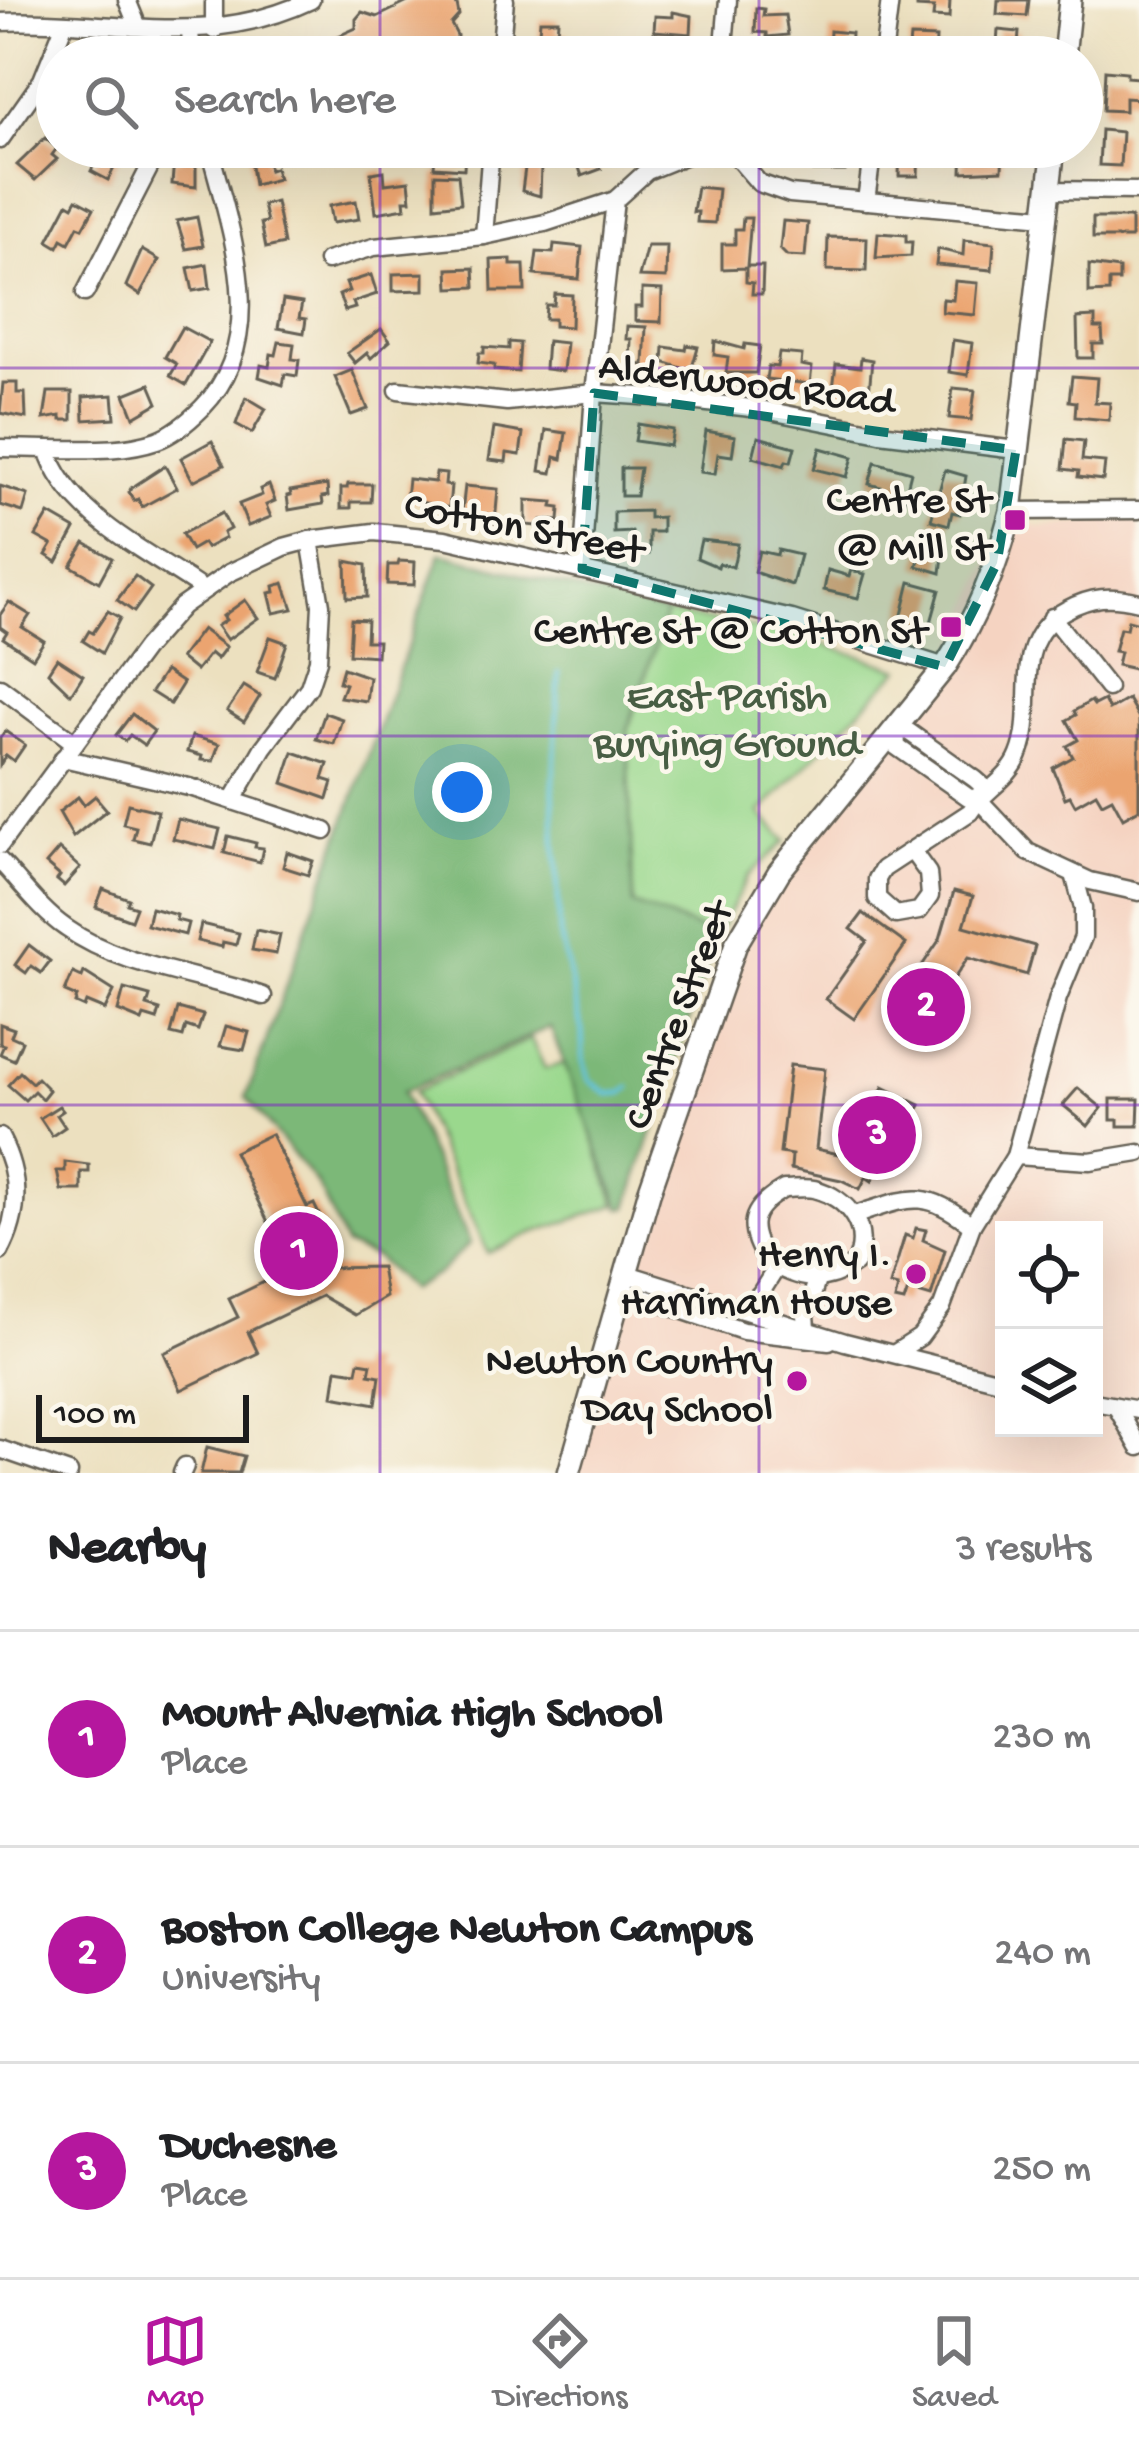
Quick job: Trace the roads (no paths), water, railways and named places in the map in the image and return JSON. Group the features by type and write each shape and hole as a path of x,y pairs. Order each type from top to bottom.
{"main road":[{"path":"1066,36 1070,0"},
{"name":"Centre Street","path":"569,1473 649,1193 736,944 778,872 945,667 983,599 1011,511 1051,168"}],"street":[{"path":"127,0 138,27"},
{"path":"214,0 214,30"},
{"path":"0,22 214,30 259,20 311,0"},
{"path":"502,36 505,0"},
{"path":"725,36 728,0"},
{"path":"886,36 890,0"},
{"path":"60,36 65,23"},
{"path":"190,31 190,36"},
{"path":"0,140 36,89"},
{"path":"85,293 149,168"},
{"path":"0,448 116,448 159,440 188,422 215,395 232,364 243,300 214,168"},
{"path":"484,236 489,168"},
{"path":"327,261 374,247 484,236 545,224 615,200 656,168"},
{"path":"744,168 774,190 1045,217"},
{"path":"866,201 870,168"},
{"path":"1048,190 1139,191"},
{"path":"582,569 594,393 615,200"},
{"name":"Alderwood Road","path":"398,391 507,402 594,393 760,409 880,433 1016,450"},
{"path":"47,449 54,471 106,524 202,589"},
{"path":"1011,511 1139,510"},
{"name":"Cotton Street","path":"0,845 146,648 202,589 284,547 310,540 399,532 793,619 945,667"},
{"path":"233,800 263,748 309,687 318,660 321,605 310,540"},
{"path":"912,851 970,812 1013,768 1022,750 1030,660 1037,637 1052,617 1098,597 1139,602"},
{"path":"1052,617 1108,688"},
{"path":"0,687 69,751 325,831"},
{"path":"896,729 897,747 968,797 979,799 1028,851 1074,874 1139,892"},
{"path":"0,861 62,926 88,942 263,996"},
{"path":"895,1354 920,1337 942,1307 972,1226 1015,1156 1058,998 1083,937 1083,908 1074,874"},
{"path":"0,1137 16,1171 10,1233 0,1252"},
{"path":"1015,1156 1090,1160 1139,1153"},
{"path":"784,1189 813,1189 855,1215 862,1236 855,1264 817,1280 767,1261 752,1230 765,1199 784,1189"},
{"path":"855,1215 923,1197 943,1203 972,1226"},
{"path":"743,1310 777,1267"},
{"path":"807,1327 817,1280"},
{"path":"624,1282 807,1327 845,1342"},
{"path":"624,1282 743,1331 845,1342 995,1380"},
{"path":"1103,1404 1139,1411"},
{"path":"1116,1406 1139,1447"},
{"path":"0,1450 69,1473"}],"waterway":[{"path":"559,673 553,792 560,934 589,1080 608,1094 630,1087"}],"place":[{"name":"Centre St @ Mill St","path":"1015,520"},
{"name":"Centre St @ Cotton St","path":"951,627"},
{"name":"Boston College Newton Campus","path":"926,1007"},
{"name":"Duchesne","path":"877,1135"},
{"name":"Mount Alvernia High School","path":"299,1251"},
{"name":"Henry I. Harriman House","path":"916,1274"},
{"name":"Newton Country Day School","path":"797,1381"}],"park label":[{"name":"East Parish Burying Ground","path":"727,716"}]}
